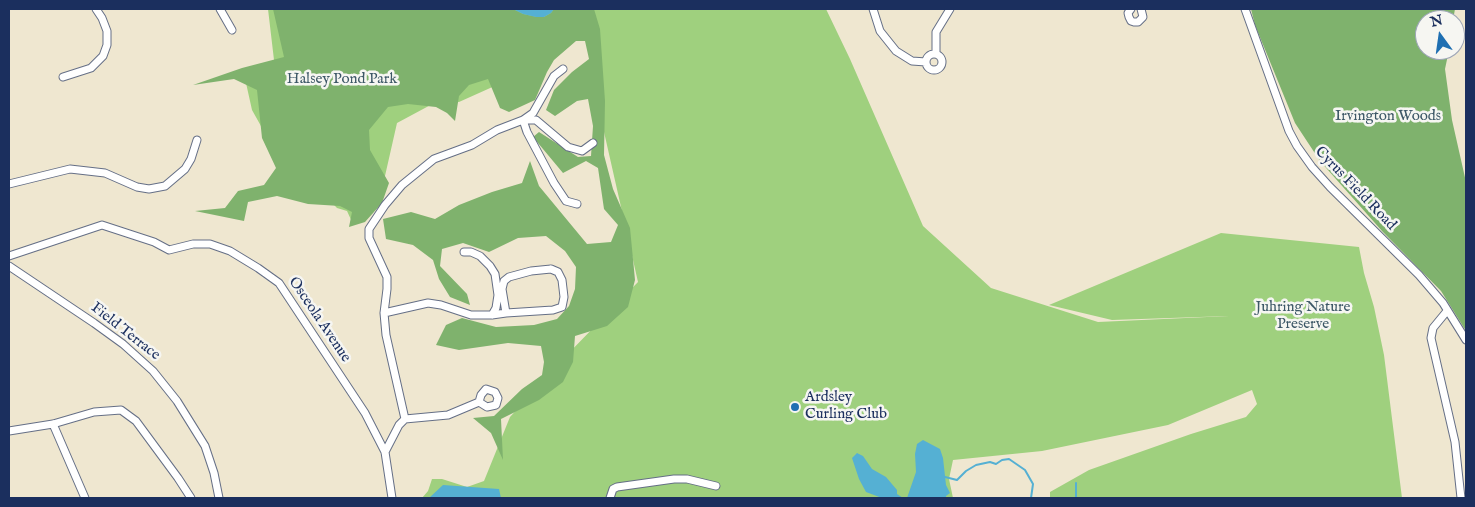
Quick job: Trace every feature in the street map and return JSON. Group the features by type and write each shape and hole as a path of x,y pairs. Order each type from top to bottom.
{"street":[{"path":"63,77 91,68 103,56 107,45 107,32 102,18 96,9"},
{"path":"220,9 232,30"},
{"path":"872,9 880,31 896,52 912,61 926,62"},
{"path":"936,53 936,32 950,9"},
{"path":"1131,9 1128,13 1131,21 1134,22 1138,22 1143,17 1140,9"},
{"name":"Cyrus Field Road","path":"1245,9 1289,131 1297,146 1330,187 1419,275 1447,311 1466,340"},
{"path":"926,62 931,69 937,70 940,68 942,58 936,53"},
{"path":"926,62 930,55 936,53"},
{"path":"405,419 386,334 384,313 387,289 386,277 368,238 369,229 385,205 402,185 434,159 472,145 497,130 523,120 533,113 554,76 563,69"},
{"path":"523,120 536,120 568,147 582,151 593,143"},
{"path":"523,120 554,183 566,201 577,204"},
{"path":"9,184 70,169 105,173 137,187 149,189 165,186 186,170 196,140"},
{"name":"Osceola Avenue","path":"9,256 102,225 154,242 169,250 193,244 210,244 230,251 279,283 365,413 385,452 392,498"},
{"path":"464,252 471,252 480,256 495,274 498,295 496,308 492,315"},
{"name":"Field Terrace","path":"9,266 94,323 153,371 177,401 205,446 214,473 219,498"},
{"path":"384,313 428,303 441,305 471,315 492,315 506,314 553,310 562,307 564,297 560,276 555,270 538,270 509,277 504,281 502,289 506,314"},
{"path":"1447,311 1433,328 1432,338 1455,442 1461,498"},
{"path":"385,452 399,425 405,419 448,415 479,402"},
{"path":"9,431 53,424 92,413 121,410 136,421 191,498"},
{"path":"53,424 85,498"},
{"path":"610,498 613,489 617,487 674,478 716,486"}],"green space":[{"path":"268,9 826,9 850,59 923,226 991,288 1098,322 1229,316 1112,320 1049,305 1221,233 1359,247 1384,355 1402,498 1050,498 1050,492 1089,470 1246,417 1257,404 1252,390 1168,425 1042,451 953,460 949,479 953,498 422,498 428,491 432,479 442,479 467,487 484,481 510,417 638,282 597,101 592,27 537,67 459,102 438,101 397,123 380,198 353,224 347,211 337,208 266,135 252,110 244,74 274,60"},
{"name":"Halsey Pond Park","path":"273,9 513,9 523,14 544,17 554,9 594,9 600,29 605,101 604,155 613,189 630,228 635,280 628,307 607,326 575,336 573,362 563,382 539,400 501,419 503,460 491,433 473,418 494,416 522,389 542,375 544,362 541,346 508,343 459,350 436,345 446,325 462,318 496,327 534,325 557,319 569,306 575,289 576,267 565,251 546,236 518,238 489,252 463,243 442,249 440,266 467,294 470,305 450,297 439,279 433,260 413,245 386,239 383,219 411,212 435,219 459,205 522,183 530,161 539,186 587,244 611,242 618,225 604,209 598,168 586,161 563,173 533,137 539,132 578,157 591,156 593,126 588,99 577,101 555,116 546,110 554,90 572,72 589,59 585,41 576,41 554,60 535,100 509,112 500,108 488,79 469,85 459,96 455,121 447,113 436,107 408,104 388,107 369,130 370,150 389,183 382,203 365,222 349,227 352,212 340,206 308,204 277,196 248,202 244,221 195,211 225,208 238,191 264,185 276,168 262,138 257,90 234,79 193,85 242,68 284,57"},
{"name":"Irvington Woods","path":"1251,9 1455,9 1415,10 1415,60 1447,60 1445,69 1452,120 1466,182 1466,331 1441,291 1382,231 1320,161 1295,123 1255,25"}],"water":[{"path":"513,9 554,9 544,17 536,17"},
{"path":"923,440 940,449 946,485 950,493 946,498 907,498 916,472 915,454 917,444"},
{"path":"857,453 863,456 872,469 886,477 897,490 897,494 903,498 882,498 866,492 859,479 852,458"},
{"path":"443,485 499,489 501,498 429,498"}],"waterway":[{"path":"945,477 957,480 976,465 990,462 996,464 1002,460 1009,459 1025,470 1033,484 1031,498"},
{"path":"1076,483 1076,498"}],"place":[{"name":"Ardsley Curling Club","path":"795,407"}],"park label":[{"name":"Juhring Nature Preserve","path":"1303,316"}]}
